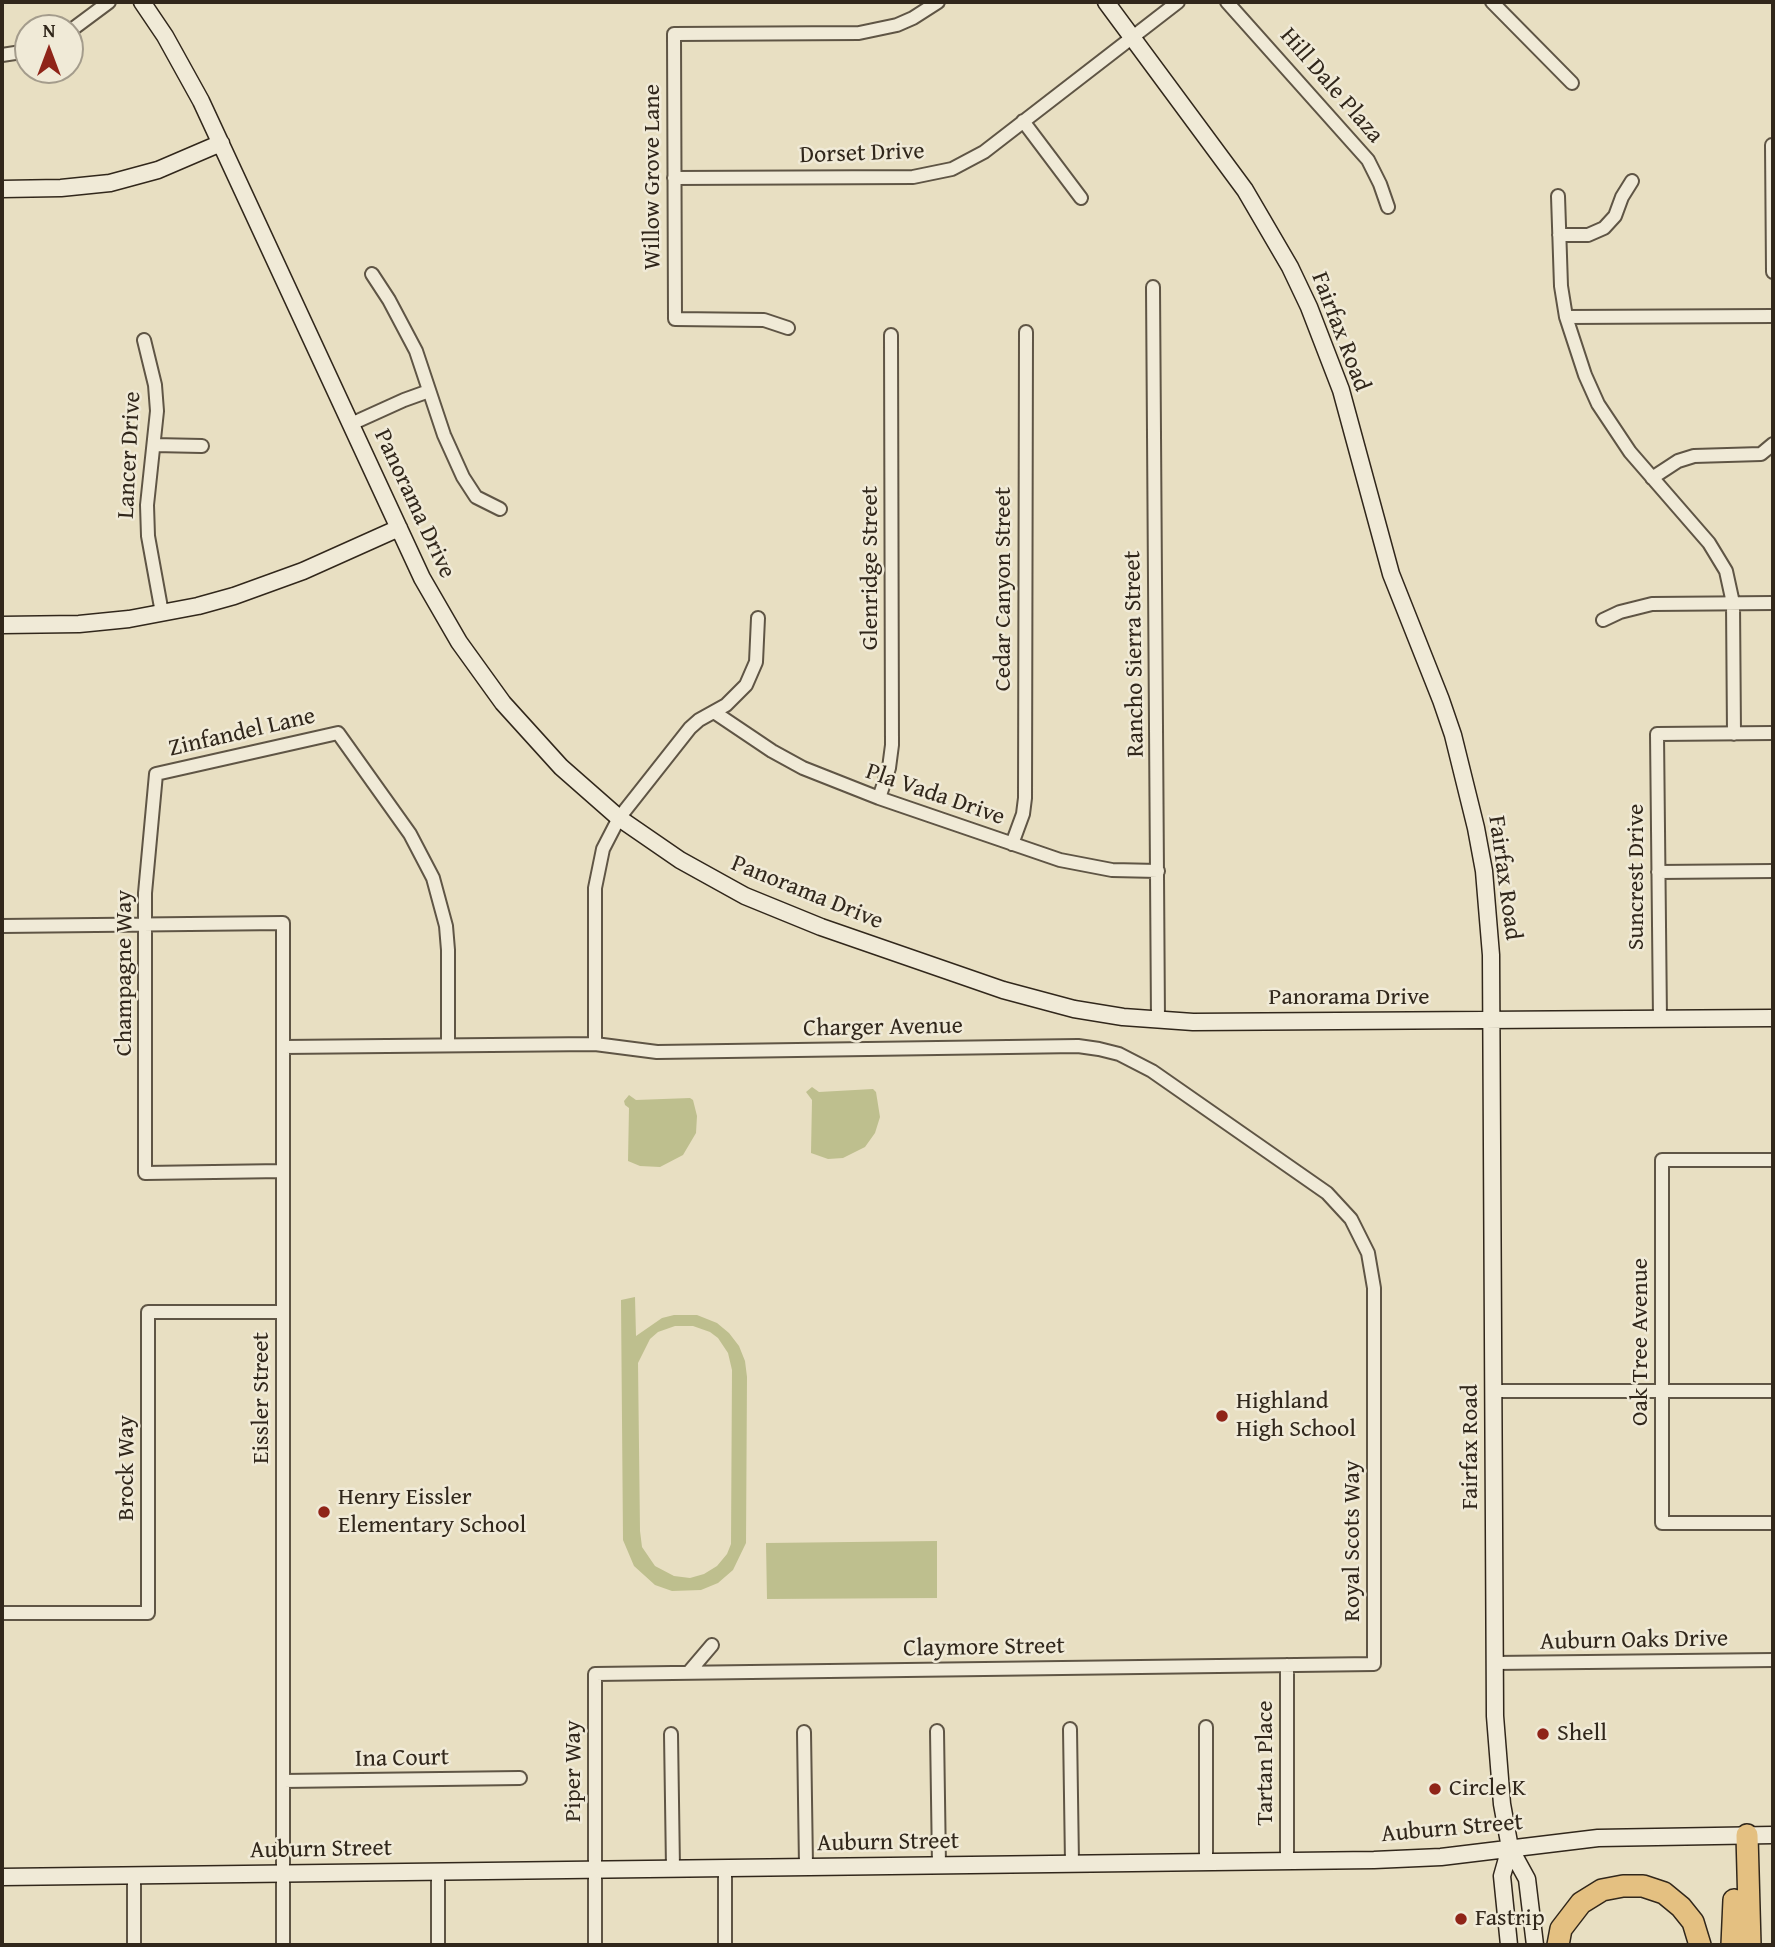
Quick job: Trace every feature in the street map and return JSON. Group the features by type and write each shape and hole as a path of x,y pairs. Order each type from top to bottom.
{"highway":[{"path":"1732,1945 1740,1835"},
{"path":"1740,1835 1751,1945"},
{"path":"1558,1945 1561,1929 1581,1903 1602,1890 1623,1886 1643,1886 1664,1893 1681,1907 1693,1922 1700,1945"}],"main road":[{"name":"Panorama Drive","path":"142,2 184,68 399,528 440,611 466,653 503,703 561,767 619,818 680,860 778,911 821,928 1003,990 1086,1011 1158,1020 1206,1022 1773,1018"},
{"name":"Fairfax Road","path":"1106,2 1245,190 1290,267 1326,348 1351,428 1383,551 1402,606 1441,700 1466,783 1484,871 1489,914 1497,1760 1510,1848 1527,1879 1535,1945"},
{"path":"2,189 61,188 110,183 158,170 221,143"},
{"path":"2,625 79,624 162,614 234,596 269,584 399,528"},
{"name":"Auburn Street","path":"2,1877 1426,1858 1598,1838 1773,1835"},
{"name":"Fairfax Road","path":"1509,1945 1502,1876 1510,1848"}],"street":[{"path":"84,21 109,2"},
{"name":"Willow Grove Lane","path":"788,328 764,320 675,319 674,34 859,33 897,25 939,2"},
{"name":"Dorset Drive","path":"674,178 900,177 933,174 967,162 984,152 1178,2"},
{"name":"Hill Dale Plaza","path":"1227,2 1368,160 1388,207"},
{"path":"1492,2 1572,83"},
{"path":"1023,121 1082,198"},
{"path":"1772,145 1773,272"},
{"path":"1559,235 1588,235 1604,229 1615,216 1632,181"},
{"path":"1558,195 1561,286 1574,348 1598,404 1619,436 1719,556 1726,571 1733,603 1734,734 1773,733"},
{"path":"372,274 404,325 444,435 463,477 476,498 500,509"},
{"name":"Rancho Sierra Street","path":"1153,286 1158,1020"},
{"path":"1566,317 1773,316"},
{"name":"Cedar Canyon Street","path":"1012,844 1023,814 1025,798 1026,332"},
{"name":"Glenridge Street","path":"879,798 890,768 892,745 891,335"},
{"name":"Lancer Drive","path":"144,340 155,385 157,411 147,526 162,614"},
{"path":"351,424 429,391"},
{"path":"153,445 202,446"},
{"path":"1652,478 1671,465 1694,456 1761,454 1771,446"},
{"path":"1603,620 1635,607 1652,604 1773,603"},
{"path":"595,1044 595,888 603,849 619,818 690,728 736,697 752,674 758,649 758,618"},
{"name":"Pla Vada Drive","path":"714,712 793,762 835,782 879,798 1083,866 1111,870 1158,871"},
{"name":"Zinfandel Lane","path":"156,774 338,733 410,834 433,878 446,926 449,1045"},
{"name":"Suncrest Drive","path":"1660,1019 1657,734 1734,734"},
{"name":"Champagne Way","path":"156,774 145,893 145,1173 283,1171"},
{"path":"1658,872 1773,871"},
{"name":"Eissler Street","path":"145,924 283,923 283,1945"},
{"path":"2,926 145,924"},
{"name":"Charger Avenue","path":"283,1047 595,1044 657,1052 1078,1046 1119,1054 1152,1071 1333,1199 1351,1219 1361,1236 1372,1270 1374,1292"},
{"name":"Oak Tree Avenue","path":"1773,1160 1662,1160 1662,1523 1773,1523"},
{"name":"Royal Scots Way","path":"1374,1292 1374,1664"},
{"name":"Brock Way","path":"2,1613 148,1613 148,1312 283,1312"},
{"path":"1494,1391 1773,1391"},
{"path":"689,1672 712,1645"},
{"name":"Auburn Oaks Drive","path":"1494,1663 1773,1660"},
{"name":"Claymore Street","path":"595,1674 1374,1664"},
{"name":"Tartan Place","path":"1287,1665 1287,1861"},
{"name":"Piper Way","path":"595,1674 595,1945"},
{"path":"1206,1727 1206,1861"},
{"path":"1070,1729 1072,1863"},
{"path":"937,1731 939,1865"},
{"path":"804,1732 806,1867"},
{"path":"671,1734 673,1868"},
{"name":"Ina Court","path":"283,1781 520,1778"},
{"path":"725,1867 725,1945"},
{"path":"438,1871 438,1945"},
{"path":"134,1875 134,1945"}],"green space":[{"path":"812,1087 819,1092 873,1089 876,1092 880,1117 875,1133 865,1147 843,1158 828,1159 811,1153 812,1100 806,1092"},
{"path":"629,1095 636,1100 693,1100 697,1116 696,1133 683,1155 660,1167 640,1166 628,1161 629,1108 624,1101"},
{"path":"635,1297 636,1336 662,1318 697,1315 717,1323 729,1333 739,1346 745,1361 746,1543 733,1570 718,1583 701,1590 672,1591 655,1585 634,1566 623,1540 621,1300","holes":["675,1326 693,1326 718,1338 728,1353 732,1370 731,1544 717,1566 690,1578 674,1576 655,1566 642,1547 638,1363 650,1339 658,1332"]},
{"path":"937,1541 937,1598 767,1599 766,1543"}],"place":[{"name":"Highland High School","path":"1222,1416"},
{"name":"Henry Eissler Elementary School","path":"324,1512"},
{"name":"Shell","path":"1543,1734"},
{"name":"Circle K","path":"1435,1789"},
{"name":"Fastrip","path":"1461,1919"}]}
